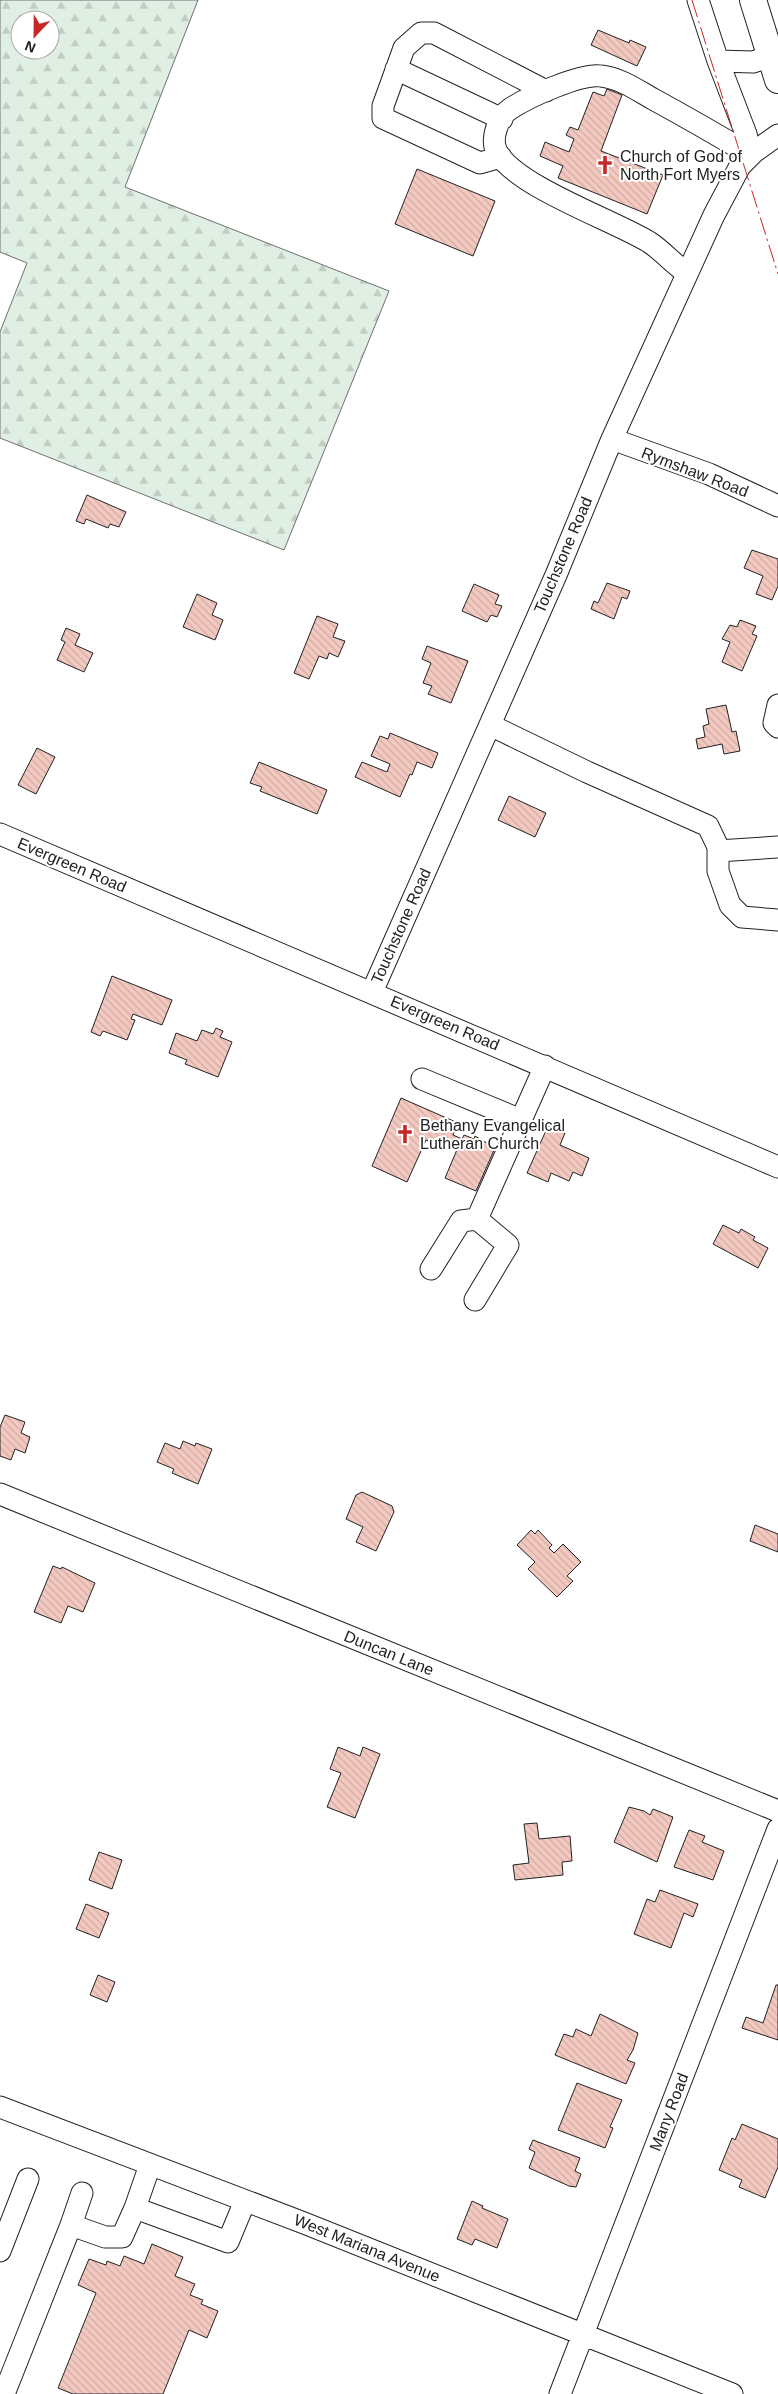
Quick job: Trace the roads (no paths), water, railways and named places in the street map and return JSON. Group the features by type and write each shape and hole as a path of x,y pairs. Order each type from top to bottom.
{"main road":[{"path":"753,0 774,68"}],"street":[{"path":"698,0 718,61 746,134 751,155"},
{"path":"501,156 480,163 383,118 383,106 404,48 421,33 434,33 546,91"},
{"path":"718,61 753,62 774,68"},
{"path":"396,69 502,119"},
{"path":"688,273 667,258 650,242 550,193 527,179 501,156 494,145 498,124 507,111 529,96 589,76 612,78 703,126 751,155"},
{"name":"Touchstone Road","path":"372,992 490,725 612,439 714,215 740,166 751,155 778,135"},
{"name":"Rymshaw Road","path":"612,439 709,474 778,506"},
{"path":"778,705 774,723 778,727"},
{"path":"490,725 587,772 708,826 718,851 718,871 730,905 742,917 778,920"},
{"name":"Evergreen Road","path":"0,834 778,1167"},
{"path":"718,851 778,847"},
{"path":"477,1219 545,1066"},
{"path":"422,1079 521,1120"},
{"path":"431,1269 461,1221 477,1219 508,1244 475,1300"},
{"name":"Duncan Lane","path":"0,1494 778,1811"},
{"name":"Many Road","path":"560,2394 778,1829"},
{"name":"West Mariana Avenue","path":"0,2107 245,2201 732,2394"},
{"path":"71,2224 105,2237 122,2237 135,2208 150,2165"},
{"path":"0,2251 28,2179"},
{"path":"4,2394 82,2194"},
{"path":"135,2208 228,2242 245,2201"}],"place":[{"name":"Church of God of North Fort Myers","path":"605,165"},
{"name":"Bethany Evangelical Lutheran Church","path":"405,1134"}]}
